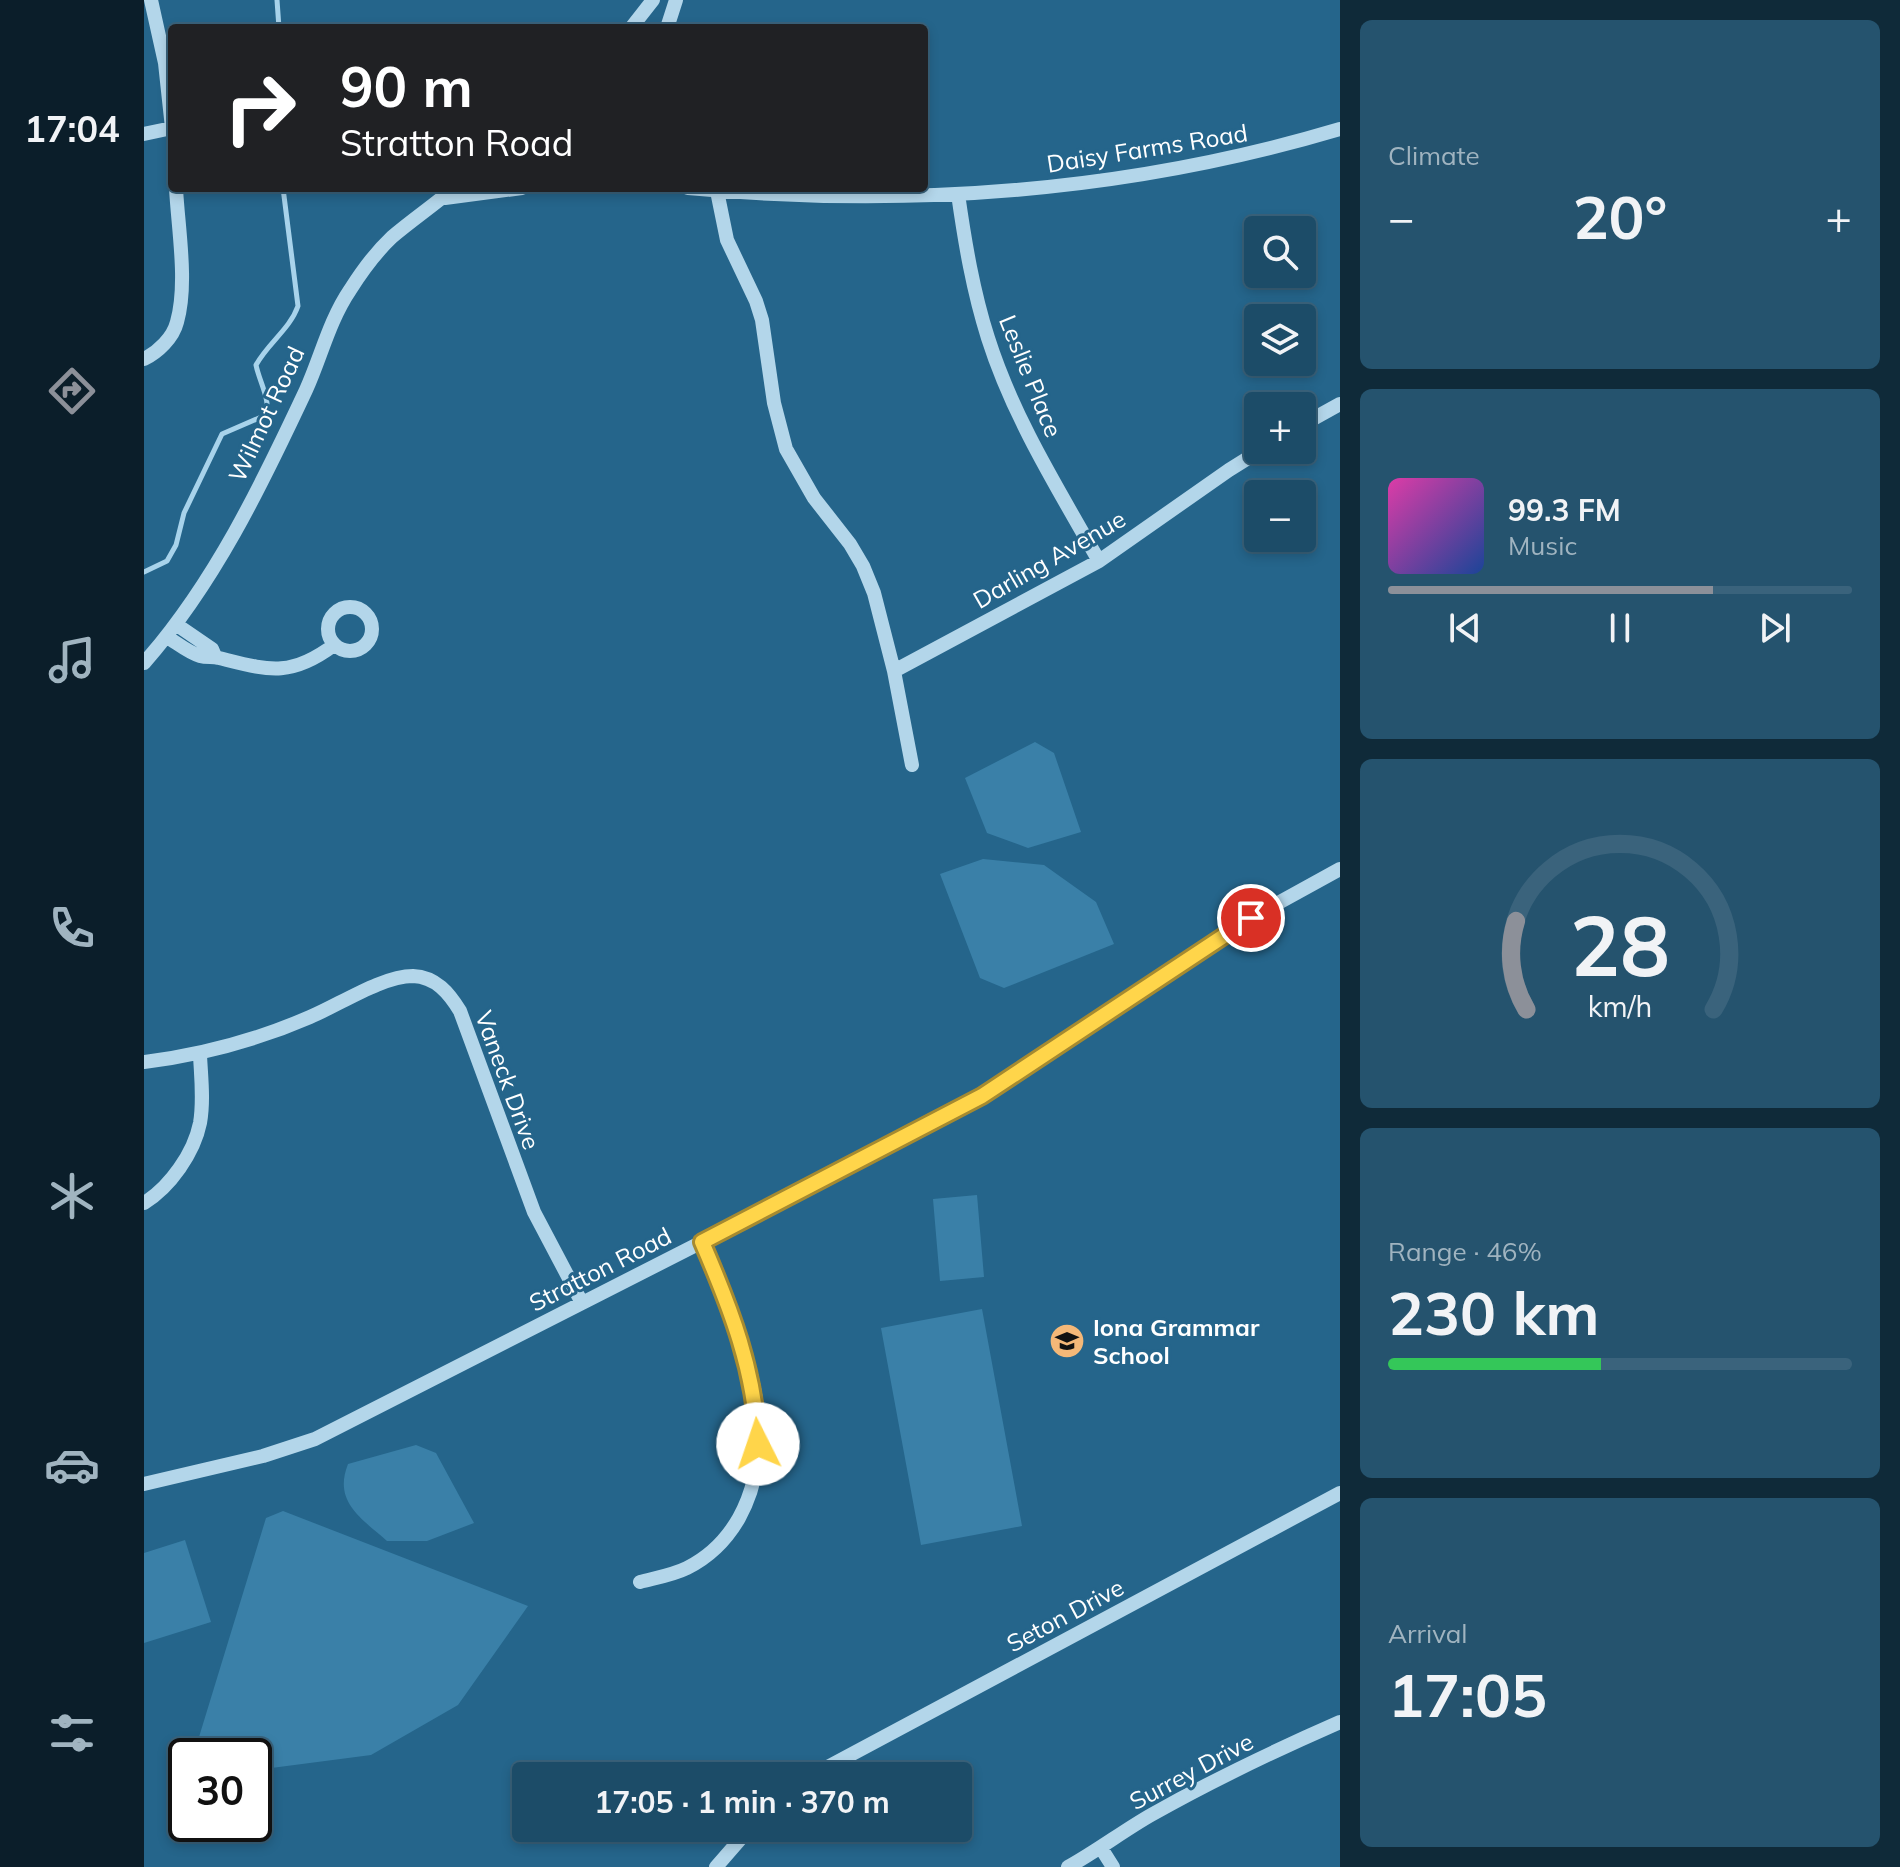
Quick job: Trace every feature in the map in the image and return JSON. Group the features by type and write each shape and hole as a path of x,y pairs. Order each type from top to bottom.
{"street":[{"path":"151,0 168,91"},
{"path":"634,24 653,0"},
{"path":"668,24 676,0"},
{"path":"144,134 168,129"},
{"name":"Daisy Farms Road","path":"736,192 812,196 958,194 1081,185 1275,148 1340,129"},
{"path":"144,359 156,352 174,331 177,322 181,278 176,192"},
{"name":"Wilmot Road","path":"144,663 172,631 218,562 290,424 331,324 349,291 391,238 445,192"},
{"path":"717,192 727,240 762,320 774,403 786,449 814,498 850,544 874,593 894,671 912,765"},
{"name":"Leslie Place","path":"958,194 968,262 988,340 1041,457 1099,561"},
{"path":"1316,417 1340,404"},
{"name":"Darling Avenue","path":"894,671 1099,561 1244,461"},
{"path":"172,631 212,649 215,656 246,666 287,668 309,662 334,645"},
{"name":"Stratton Road","path":"144,1484 263,1456 315,1439 702,1242 982,1096 1251,918 1340,869"},
{"name":"Vaneck Drive","path":"144,1062 200,1055 308,1018 399,978 420,977 442,986 460,1011 534,1212 582,1303"},
{"path":"144,1203 172,1178 190,1149 199,1125 203,1096 200,1055"},
{"path":"640,1582 686,1568 717,1547 735,1525 756,1477 757,1409 750,1370 736,1324 702,1242"},
{"name":"Seton Drive","path":"837,1762 1340,1493"},
{"name":"Surrey Drive","path":"1068,1867 1148,1817 1216,1780 1340,1722"},
{"path":"716,1867 738,1842"},
{"path":"1101,1848 1113,1867"}],"shaded area":[{"path":"1035,742 1054,753 1081,832 1028,848 987,833 965,778"},
{"path":"983,859 1044,865 1096,902 1114,944 1004,988 980,978 940,874"},
{"path":"977,1195 984,1277 940,1281 933,1199"},
{"path":"982,1309 1022,1526 921,1545 881,1328"},
{"path":"416,1445 436,1453 474,1523 427,1541 387,1541 352,1508 344,1489 344,1477 348,1464"},
{"path":"283,1511 528,1606 458,1705 371,1755 272,1768 272,1738 199,1737 266,1518"},
{"path":"185,1540 211,1622 144,1643 144,1553"}],"waterway":[{"path":"277,0 279,24"},
{"path":"144,572 167,561 176,545 184,513 222,434 266,415 266,397 256,365 290,322 298,306 284,192"}],"place":[{"name":"Iona Grammar School","path":"1067,1341"}],"route":[{"path":"758,1444 757,1409 743,1344 702,1242 982,1096 1251,918"}]}
